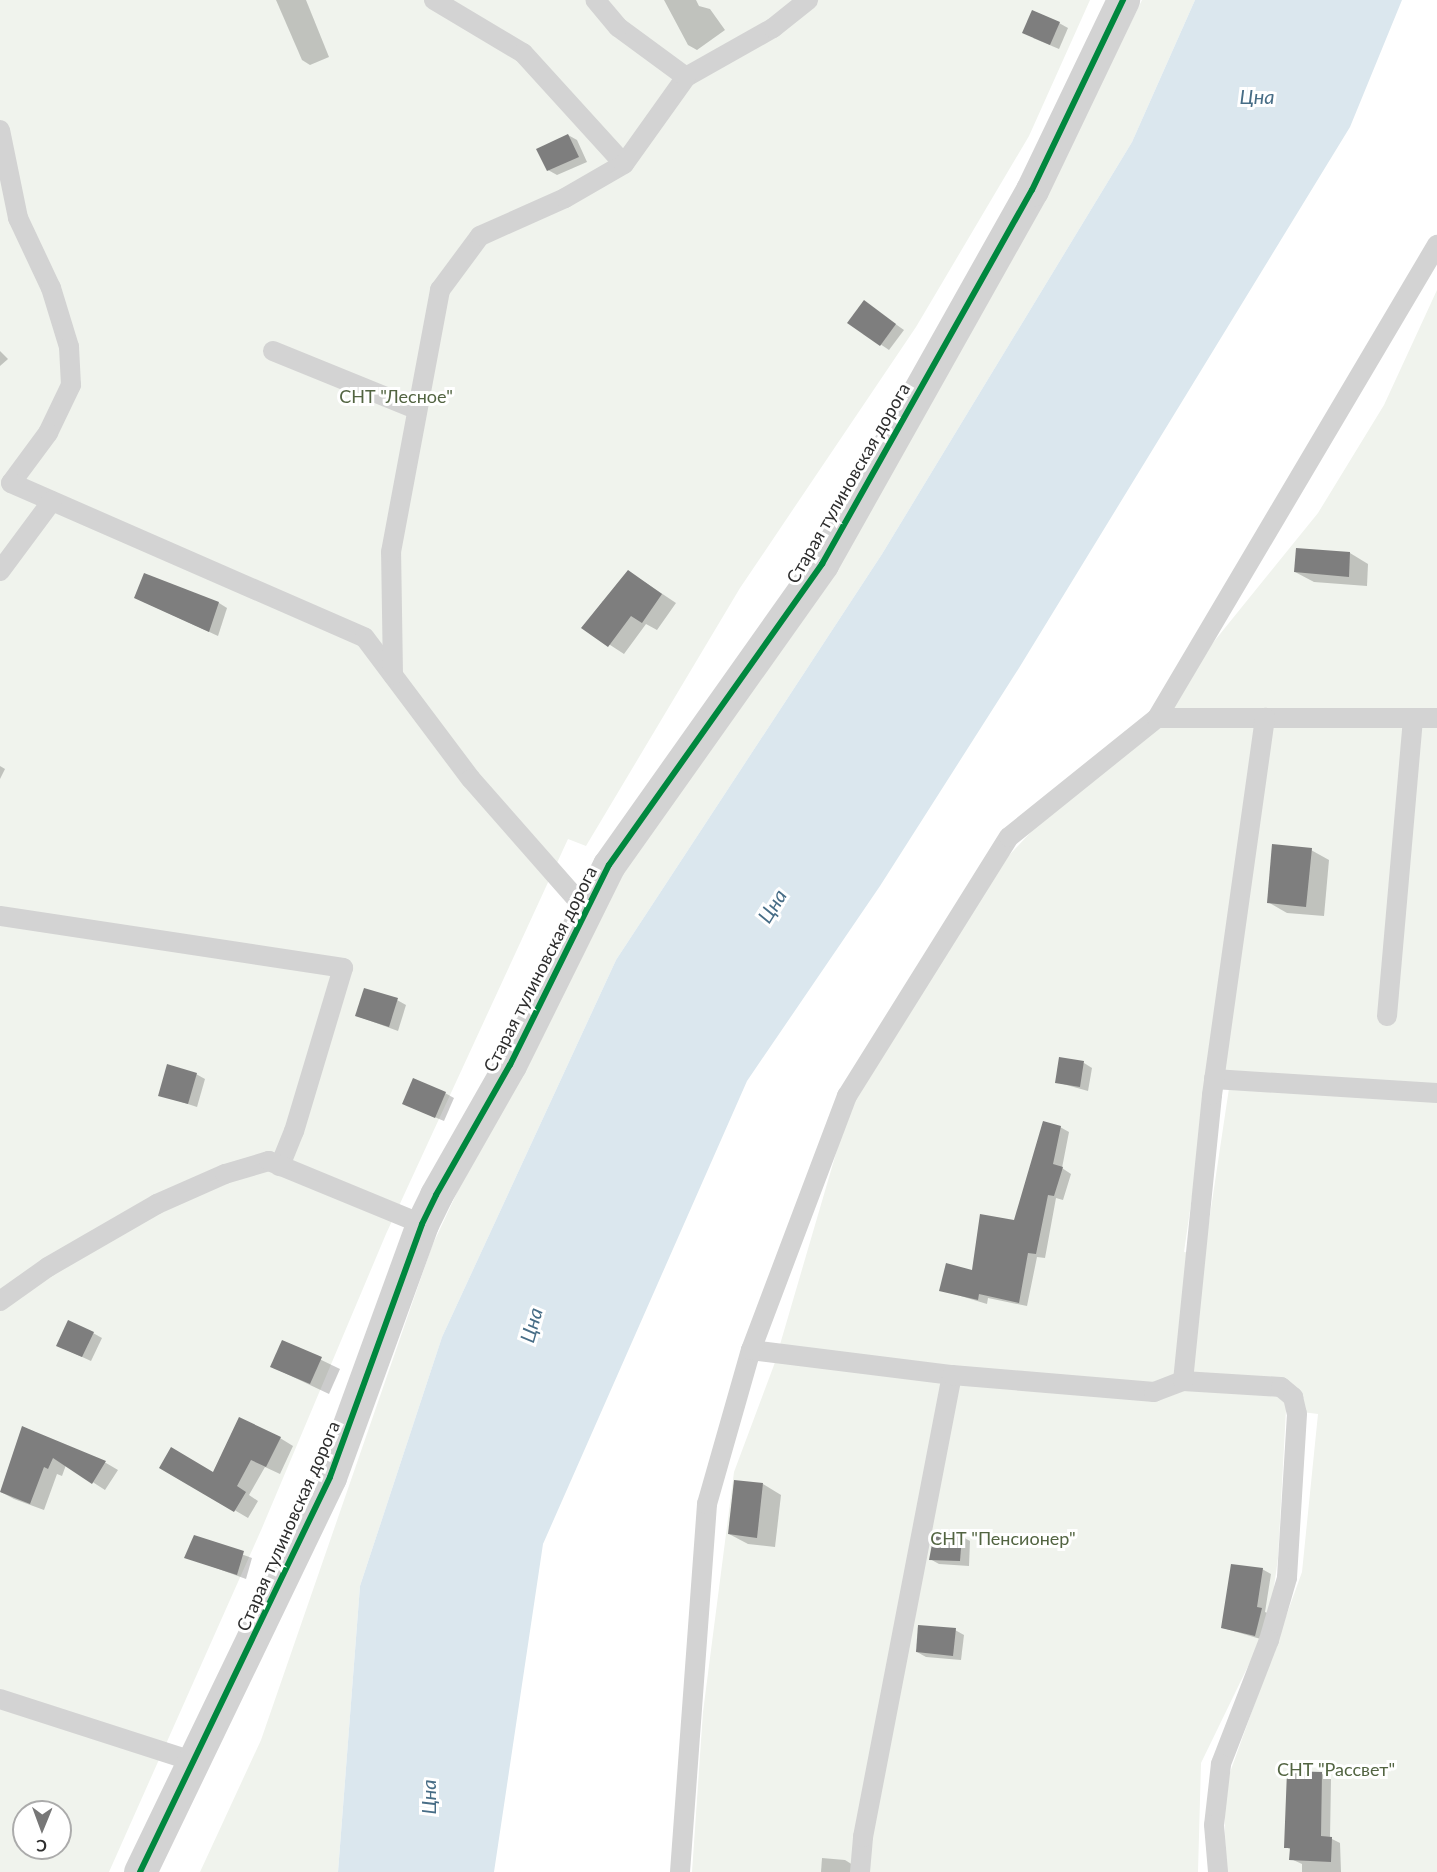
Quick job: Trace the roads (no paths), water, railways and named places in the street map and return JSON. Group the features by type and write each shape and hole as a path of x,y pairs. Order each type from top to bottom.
{"street":[{"name":"Старая тулиновская дорога","path":"140,1872 330,1476 422,1224 510,1065 609,866 822,564 1032,190 1123,0"}],"lane":[{"path":"434,0 523,53 624,164"},
{"path":"595,0 618,27 686,77"},
{"path":"393,675 391,552 440,290 480,236 565,198 624,164 686,77 773,28 808,0"},
{"path":"1,136 18,218 51,288 69,347 70,385 48,433 6,477 52,501 365,638 471,779 587,911"},
{"path":"680,1872 707,1504 751,1350 847,1096 1009,837 1157,718 1437,245"},
{"path":"273,351 416,409"},
{"path":"0,572 52,501"},
{"path":"1157,718 1437,718"},
{"path":"1183,1381 1214,1079 1265,718"},
{"path":"1387,1016 1413,718"},
{"path":"0,916 344,968 294,1131 280,1166"},
{"path":"1214,1079 1437,1094"},
{"path":"0,1301 48,1267 157,1204 225,1174 269,1161 422,1224"},
{"path":"751,1350 952,1375 1154,1392 1183,1381 1281,1387 1293,1397 1297,1414 1287,1578 1269,1640 1221,1764 1214,1825 1218,1872"},
{"path":"860,1872 865,1826 952,1375"},
{"path":"0,1699 192,1761"}],"water":[{"name":"Цна","path":"1195,0 1402,0 1350,127 1019,668 880,886 747,1081 543,1544 494,1872 338,1872 360,1586 442,1337 616,960 882,554 1132,142"}],"park label":[{"name":"СНТ \"Лесное\"","path":"396,396"},
{"name":"СНТ \"Пенсионер\"","path":"1003,1538"},
{"name":"СНТ \"Рассвет\"","path":"1336,1769"}]}
